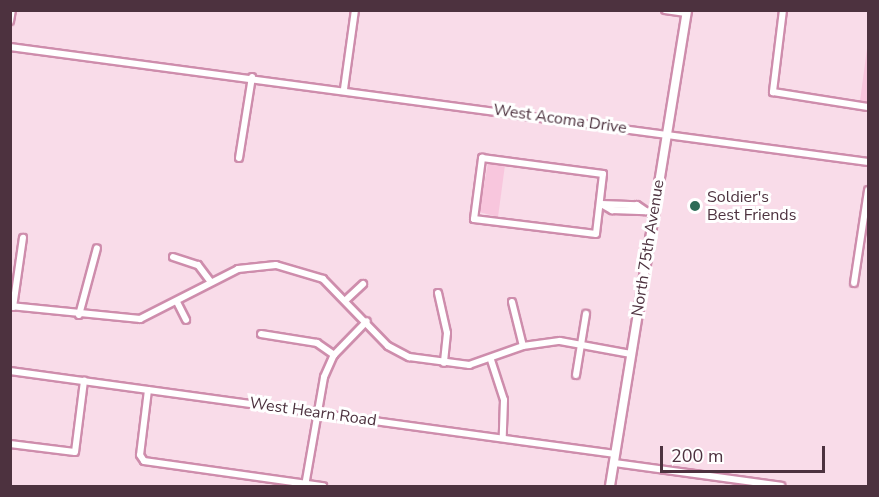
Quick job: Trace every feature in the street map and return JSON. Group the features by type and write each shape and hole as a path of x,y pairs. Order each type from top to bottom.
{"main road":[{"name":"North 75th Avenue","path":"610,486 687,12"}],"street":[{"path":"10,21 12,10"},
{"path":"344,89 355,10"},
{"path":"665,10 687,12"},
{"path":"783,10 773,92 868,107"},
{"name":"West Acoma Drive","path":"10,47 344,89 868,162"},
{"path":"239,158 252,77"},
{"path":"482,158 603,174 601,204 596,234 474,219 482,158"},
{"path":"854,283 868,190"},
{"path":"601,204 637,205 646,211 612,210 601,204"},
{"path":"23,238 12,307 140,319 177,302 211,282 249,266 276,266 315,275 347,298 388,346 409,357 444,363 491,360 523,346 560,341 631,354"},
{"path":"79,315 97,248"},
{"path":"173,257 198,265 211,282"},
{"path":"347,298 363,284"},
{"path":"438,293 447,333 444,363"},
{"path":"177,302 186,320"},
{"path":"512,302 523,346"},
{"path":"576,375 586,314"},
{"path":"305,485 317,412 334,355 367,321"},
{"path":"261,334 317,343 334,355"},
{"path":"491,360 504,400 503,438"},
{"name":"West Hearn Road","path":"10,371 503,438 614,459 781,486"},
{"path":"10,444 75,453 84,381"},
{"path":"148,390 140,459 323,486"}],"shaded area":[{"path":"868,41 868,102 860,101"},
{"path":"488,163 505,165 498,217 479,212"}],"place":[{"name":"Soldier's Best Friends","path":"695,206"}]}
